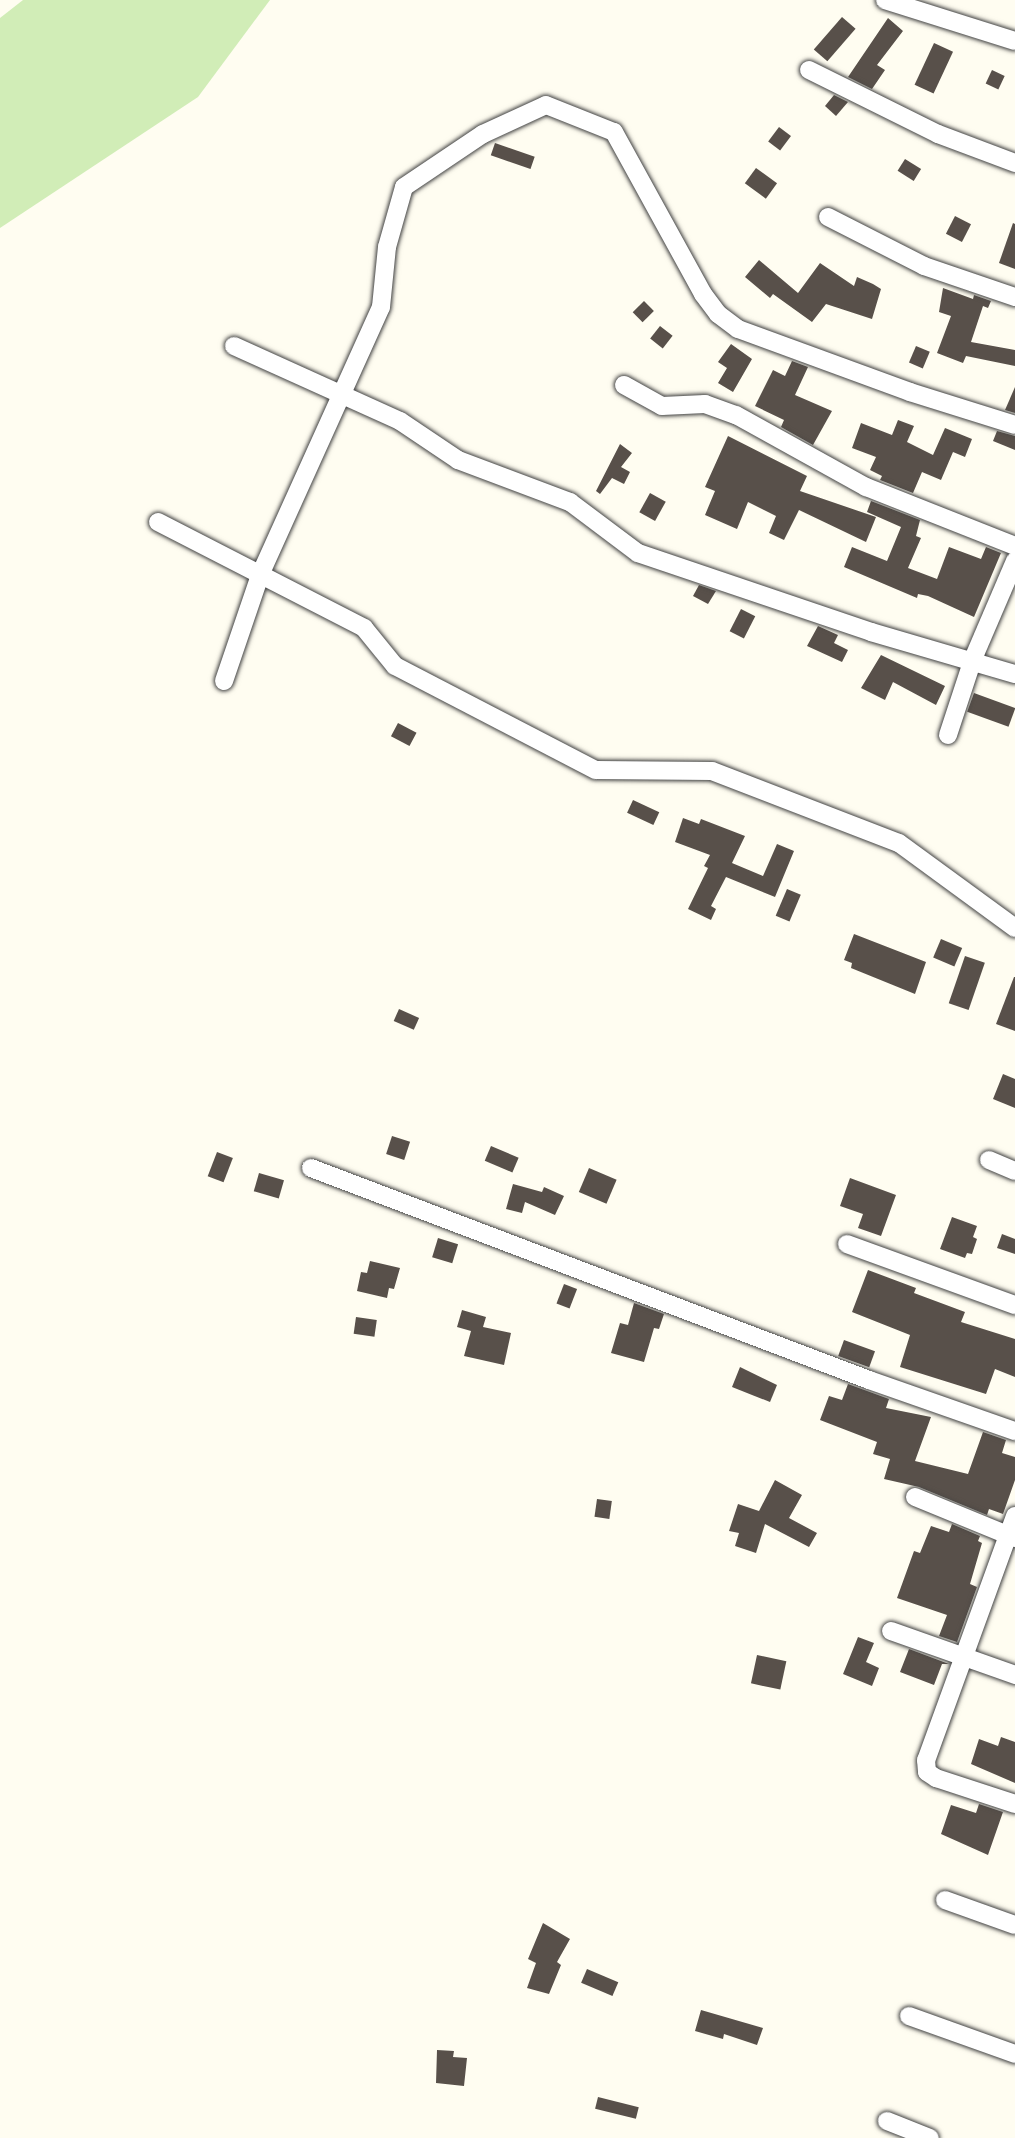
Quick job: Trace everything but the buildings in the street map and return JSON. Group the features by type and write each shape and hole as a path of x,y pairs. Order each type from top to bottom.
{"street":[{"path":"885,0 1015,41"},
{"path":"809,70 938,134 1015,163"},
{"path":"224,681 260,575 339,394 381,307 387,247 404,187 483,134 546,105 614,132 703,294 718,314 738,329 910,392 1015,425"},
{"path":"828,217 924,266 1015,297"},
{"path":"234,346 400,421 458,460 570,502 638,554 871,632 973,659 1015,674"},
{"path":"624,385 662,406 705,404 736,415 866,487 1015,546"},
{"path":"158,522 364,628 395,666 596,770 712,771 899,843 1015,928"},
{"path":"948,735 973,659 1015,561"},
{"path":"989,1161 1015,1171"},
{"path":"311,1168 869,1380 1015,1431"},
{"path":"847,1244 1015,1305"},
{"path":"915,1497 1012,1537"},
{"path":"1015,1516 1012,1537 926,1760 927,1772 936,1778 1015,1804"},
{"path":"891,1631 1015,1675"},
{"path":"945,1900 1015,1925"},
{"path":"909,2016 1015,2054"},
{"path":"887,2121 930,2138"}],"green space":[{"path":"23,0 270,0 198,97 0,228 0,18"}]}
